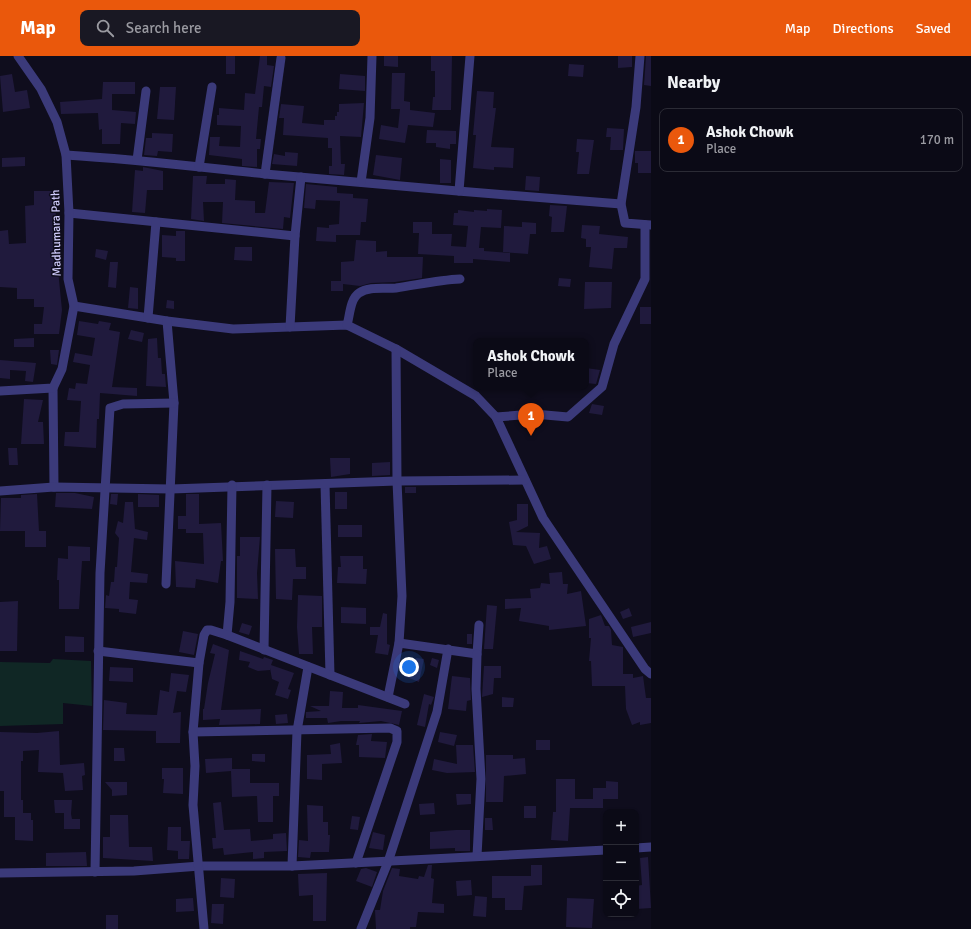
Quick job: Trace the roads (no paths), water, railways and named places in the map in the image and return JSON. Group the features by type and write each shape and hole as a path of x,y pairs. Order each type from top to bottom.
{"street":[{"name":"Madhumara Path","path":"18,56 44,96 57,122 66,155 69,214 68,279 74,306 62,369 53,388"},
{"path":"361,182 370,118 372,56"},
{"path":"459,191 470,56"},
{"path":"496,417 534,414 568,417 602,387 614,344 645,279 648,225 625,223 621,204 636,107 640,56"},
{"path":"265,174 281,58"},
{"path":"199,167 212,87"},
{"path":"137,160 146,91"},
{"path":"66,155 137,160 265,174 621,204"},
{"path":"290,326 295,236 301,177"},
{"path":"69,214 295,236"},
{"path":"148,318 156,222"},
{"path":"347,324 353,301 358,293 367,289 394,288 434,281 460,279"},
{"path":"74,306 167,321 233,329 347,324 396,349 476,396 496,417 543,518 645,669 651,674"},
{"path":"166,584 174,403 167,321"},
{"path":"388,698 399,644 402,590 397,481 396,349"},
{"path":"0,391 53,388 54,487"},
{"path":"95,872 100,573 110,408 123,404 174,403"},
{"path":"0,491 54,487 171,488 397,481 525,480"},
{"path":"325,484 330,675"},
{"path":"227,635 230,602 232,485"},
{"path":"264,650 267,485"},
{"path":"477,856 481,779 476,689 479,625"},
{"path":"204,929 200,866 193,805 195,766 193,732 199,663 204,635 207,630 227,635 405,704"},
{"path":"399,644 448,649 477,654"},
{"path":"361,929 388,862 437,712 448,649"},
{"path":"98,651 199,663"},
{"path":"292,866 297,731 308,667"},
{"path":"193,732 390,728 397,731 397,742 356,863"},
{"path":"639,848 651,847"},
{"path":"0,873 134,871 200,866 292,866 603,850"}],"place":[{"name":"Ashok Chowk","path":"531,436"}]}
